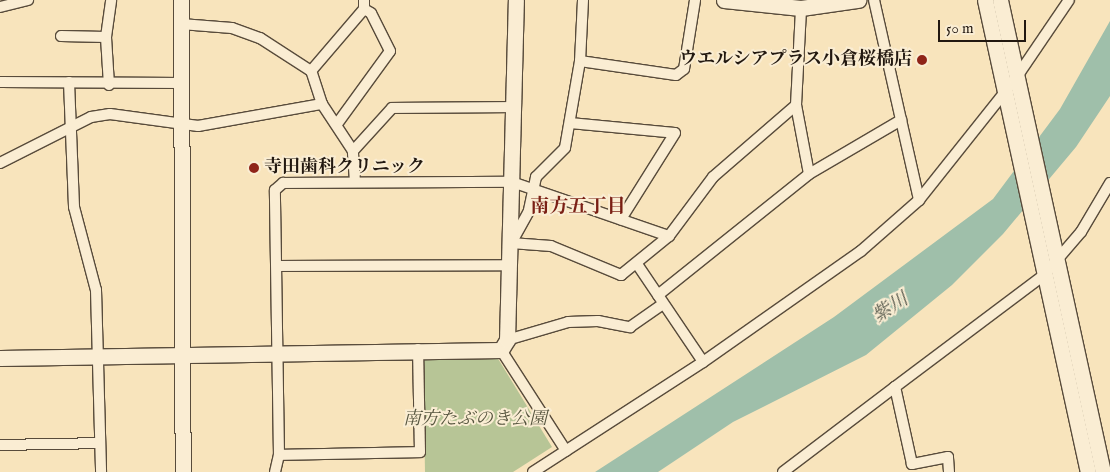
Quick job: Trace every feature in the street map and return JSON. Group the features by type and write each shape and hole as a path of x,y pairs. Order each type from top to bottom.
{"street":[{"path":"0,8 28,0"},
{"path":"109,85 106,37 113,0"},
{"path":"181,0 182,472"},
{"path":"516,0 511,244 504,345 566,451"},
{"path":"511,244 529,211 536,178 565,148 580,61 584,0"},
{"path":"580,61 676,74 684,69 695,0"},
{"path":"724,0 801,8 858,0"},
{"path":"874,0 919,200"},
{"path":"986,0 1004,91 1017,116 1056,254 1103,472"},
{"path":"1000,0 1016,78 1017,116 1042,267 1088,472"},
{"path":"532,472 703,362 861,251 919,200 1016,78 1069,0"},
{"path":"311,71 364,5 371,13 390,52 337,124"},
{"path":"801,8 796,104 810,174"},
{"path":"181,24 232,28 260,38 311,71 322,104 337,124 353,151 355,182"},
{"path":"61,36 106,37"},
{"path":"0,82 69,82 109,85 182,83"},
{"path":"69,82 74,207 96,290 100,357 101,472"},
{"path":"0,163 91,117 110,114 182,126 322,104"},
{"path":"511,244 551,246 611,274 621,275 637,264 668,236 713,177 796,104"},
{"path":"353,151 392,108 514,108"},
{"path":"0,358 418,349 504,345 568,322 598,321 630,327 660,299 810,174 901,120"},
{"path":"570,123 675,132 621,219"},
{"path":"275,472 279,455 275,190 283,183 512,182 668,236"},
{"path":"783,472 895,388 1042,267 1081,232 1110,183"},
{"path":"637,264 703,362"},
{"path":"277,266 510,265"},
{"path":"279,455 420,452 418,349"},
{"path":"895,388 912,464 948,457 949,472"},
{"path":"0,445 100,443"}],"green space":[{"name":"南方たぶのき公園","path":"423,356 497,357 552,447 513,472 425,472"}],"water":[{"name":"紫川","path":"1110,21 1110,96 1076,147 1003,234 952,285 866,355 733,422 658,472 595,472 834,317 993,199 1060,109"}],"place":[{"name":"ウエルシアプラス小倉桜橋店","path":"922,60"},
{"name":"寺田歯科クリニック","path":"254,168"}],"district":[{"name":"南方五丁目","path":"578,208"}]}
